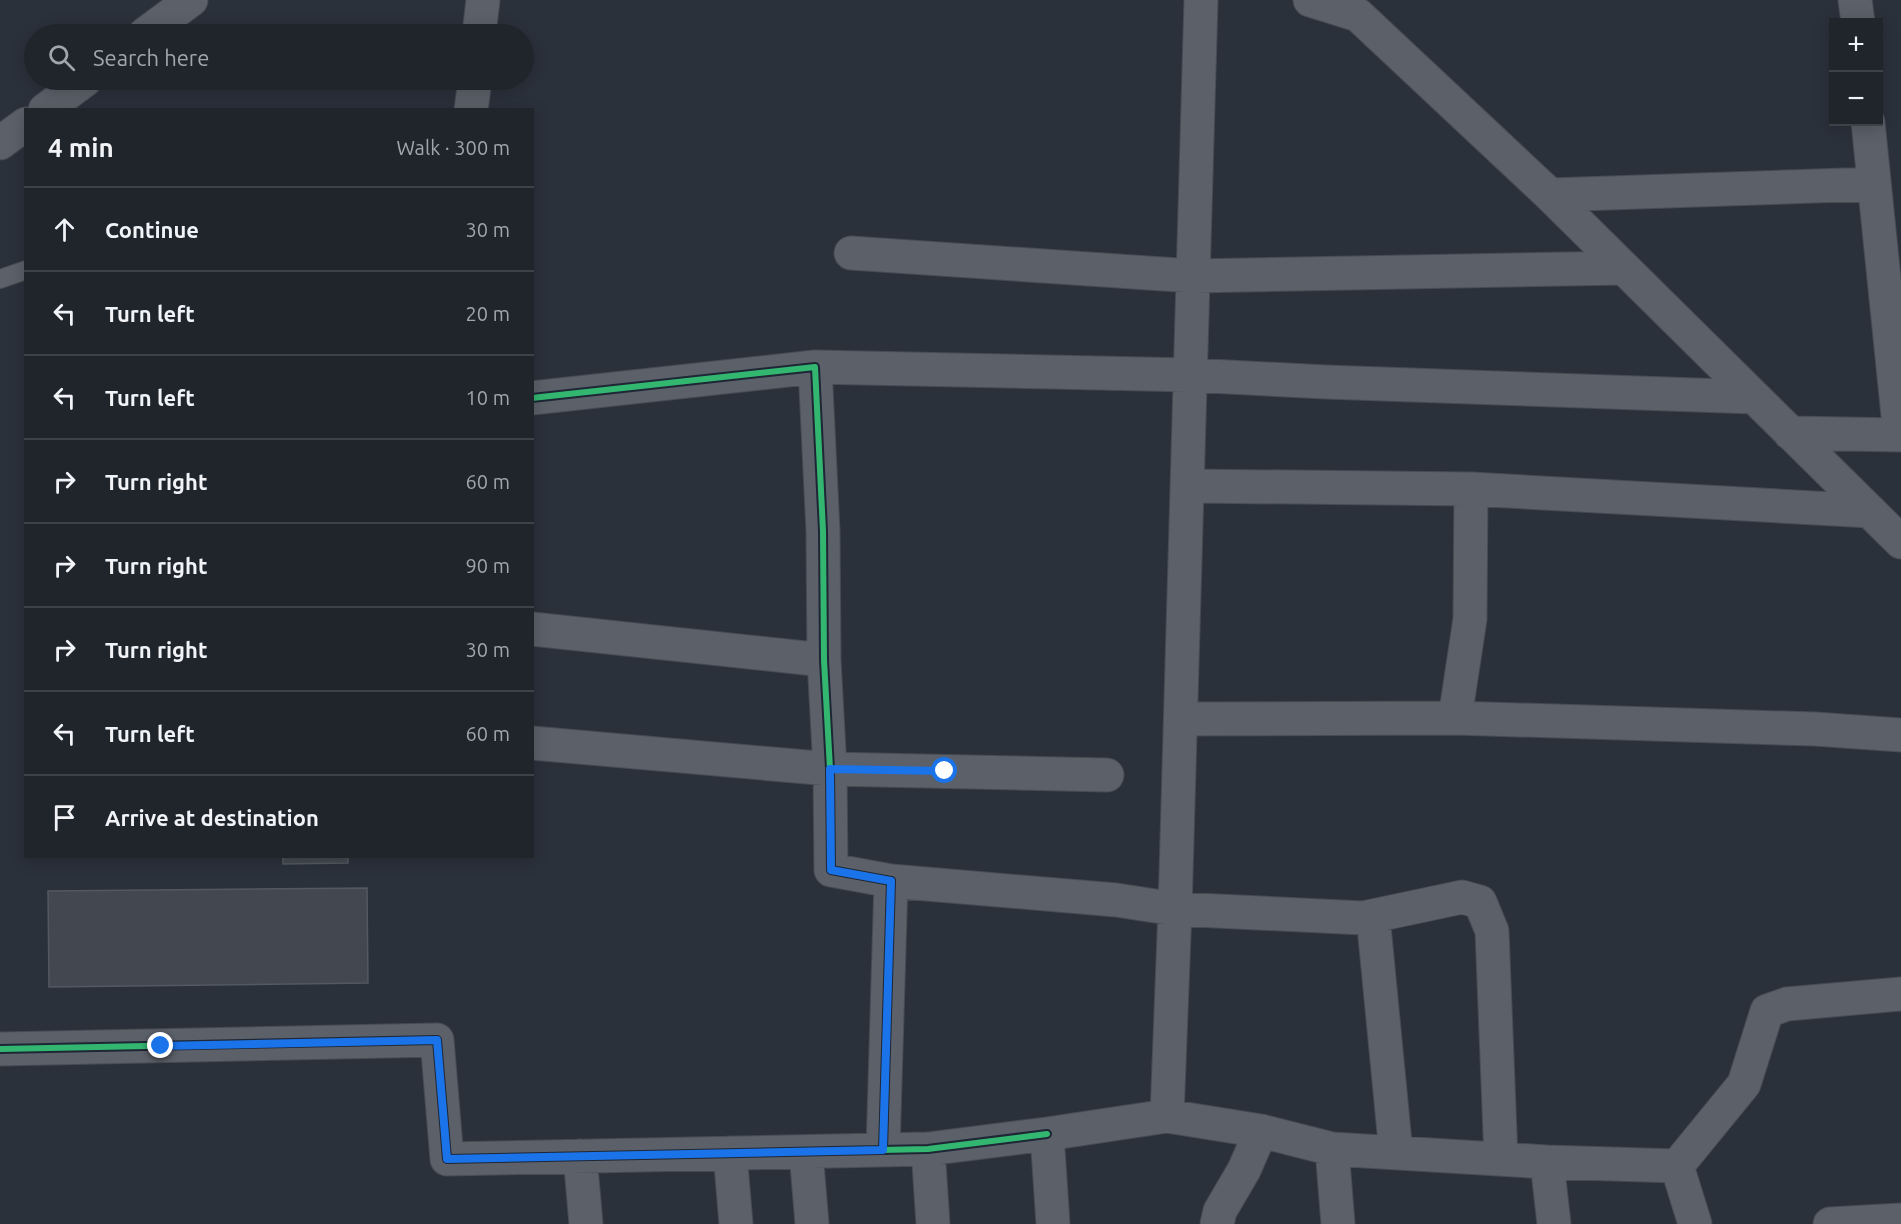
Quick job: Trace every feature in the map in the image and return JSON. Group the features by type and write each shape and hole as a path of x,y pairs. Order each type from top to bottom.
{"street":[{"path":"159,24 191,0"},
{"path":"480,24 483,0"},
{"path":"1167,1116 1181,719 1201,0"},
{"path":"1310,0 1358,15 1550,195 1901,543"},
{"path":"1855,0 1857,18"},
{"path":"48,108 72,90"},
{"path":"471,108 474,90"},
{"path":"0,143 24,125"},
{"path":"1790,433 1901,435 1868,126"},
{"path":"1550,195 1874,184"},
{"path":"851,253 1193,276 1624,268"},
{"path":"534,398 815,367 1190,375 1754,397"},
{"path":"815,367 823,531 824,660 830,769 831,870 891,881 1116,900 1175,909 1363,918 1462,897 1480,902 1492,931 1501,1159"},
{"path":"1188,486 1471,489 1870,512"},
{"path":"1455,718 1470,619 1471,489"},
{"path":"534,629 824,660"},
{"path":"1181,719 1455,718 1815,729 1901,735"},
{"path":"534,743 830,769 1107,775"},
{"path":"883,1150 891,881"},
{"path":"1373,916 1396,1153"},
{"path":"1677,1166 1744,1084 1767,1011 1787,1004 1901,994"},
{"path":"0,1049 437,1040 447,1159 928,1149 1167,1116 1261,1131 1332,1149 1547,1162 1677,1166"},
{"path":"1217,1224 1220,1211 1244,1170 1261,1131"},
{"path":"1047,1134 1053,1224"},
{"path":"928,1149 933,1224"},
{"path":"1332,1149 1338,1224"},
{"path":"806,1152 812,1224"},
{"path":"730,1153 736,1224"},
{"path":"580,1156 586,1224"},
{"path":"1547,1162 1554,1224"},
{"path":"1677,1166 1695,1224"},
{"path":"1830,1224 1901,1220"}],"lane":[{"path":"0,279 24,271"}],"building":[{"path":"283,858 348,858 348,863 283,864"},
{"path":"367,888 368,983 49,987 48,891"}],"cycle path":[{"path":"534,398 815,367 823,531 824,660 830,769 831,870 891,881 883,1150"},
{"path":"0,1049 437,1040 447,1159 928,1149 1047,1134"}],"route":[{"path":"161,1046 437,1040 447,1159 883,1150 891,881 831,870 830,769 945,771"}]}
